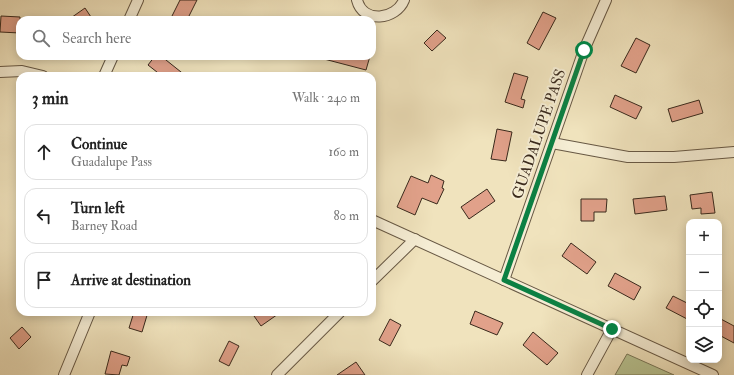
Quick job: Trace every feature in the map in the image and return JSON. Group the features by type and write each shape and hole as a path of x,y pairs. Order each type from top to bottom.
{"street":[{"path":"131,16 138,0"},
{"path":"357,0 358,5 365,13 374,16"},
{"path":"376,17 383,17 395,12 404,0"},
{"name":"GUADALUPE PASS","path":"504,280 584,50 606,0"},
{"path":"106,72 111,60"},
{"path":"0,72 26,72"},
{"path":"552,143 628,156 674,157 734,152"},
{"path":"376,222 713,375"},
{"path":"376,277 415,239"},
{"path":"64,375 88,316"},
{"path":"277,375 336,316"},
{"path":"587,375 612,329"}],"green space":[{"path":"627,354 674,375 615,375"}],"building":[{"path":"180,0 197,0 189,16 172,16"},
{"path":"85,8 90,16 74,16"},
{"path":"543,12 556,18 539,50 527,43"},
{"path":"1,16 16,17 16,33 0,32"},
{"path":"437,30 446,38 432,51 424,43"},
{"path":"636,38 650,45 636,73 621,66"},
{"path":"152,60 166,60 181,72 157,72 148,65"},
{"path":"328,60 369,60 366,70"},
{"path":"514,73 528,77 521,99 525,100 523,108 505,102"},
{"path":"615,95 642,107 636,119 610,107"},
{"path":"699,100 703,113 672,122 668,109"},
{"path":"497,129 512,132 506,161 491,159"},
{"path":"431,175 444,181 442,188 444,189 437,204 422,198 415,215 397,207 411,176 428,183"},
{"path":"487,189 495,201 469,219 461,207"},
{"path":"712,192 715,213 701,214 701,208 692,209 690,195"},
{"path":"665,196 667,210 635,214 633,199"},
{"path":"581,199 607,199 606,212 594,212 594,221 581,221"},
{"path":"571,243 596,262 587,274 562,256"},
{"path":"615,273 641,287 634,300 608,286"},
{"path":"673,296 686,302 686,318 666,308"},
{"path":"475,311 503,323 497,335 470,324"},
{"path":"133,316 147,316 142,332 129,328"},
{"path":"254,316 275,316 261,326"},
{"path":"390,319 401,325 390,346 379,340"},
{"path":"722,320 734,326 734,343 722,337"},
{"path":"22,327 31,337 19,349 10,338"},
{"path":"533,332 558,353 547,365 523,345"},
{"path":"229,341 239,346 229,366 219,361"},
{"path":"111,351 130,357 127,366 122,365 119,375 105,374"},
{"path":"356,362 365,375 337,375"}],"route":[{"path":"584,50 504,280 612,329"}]}
